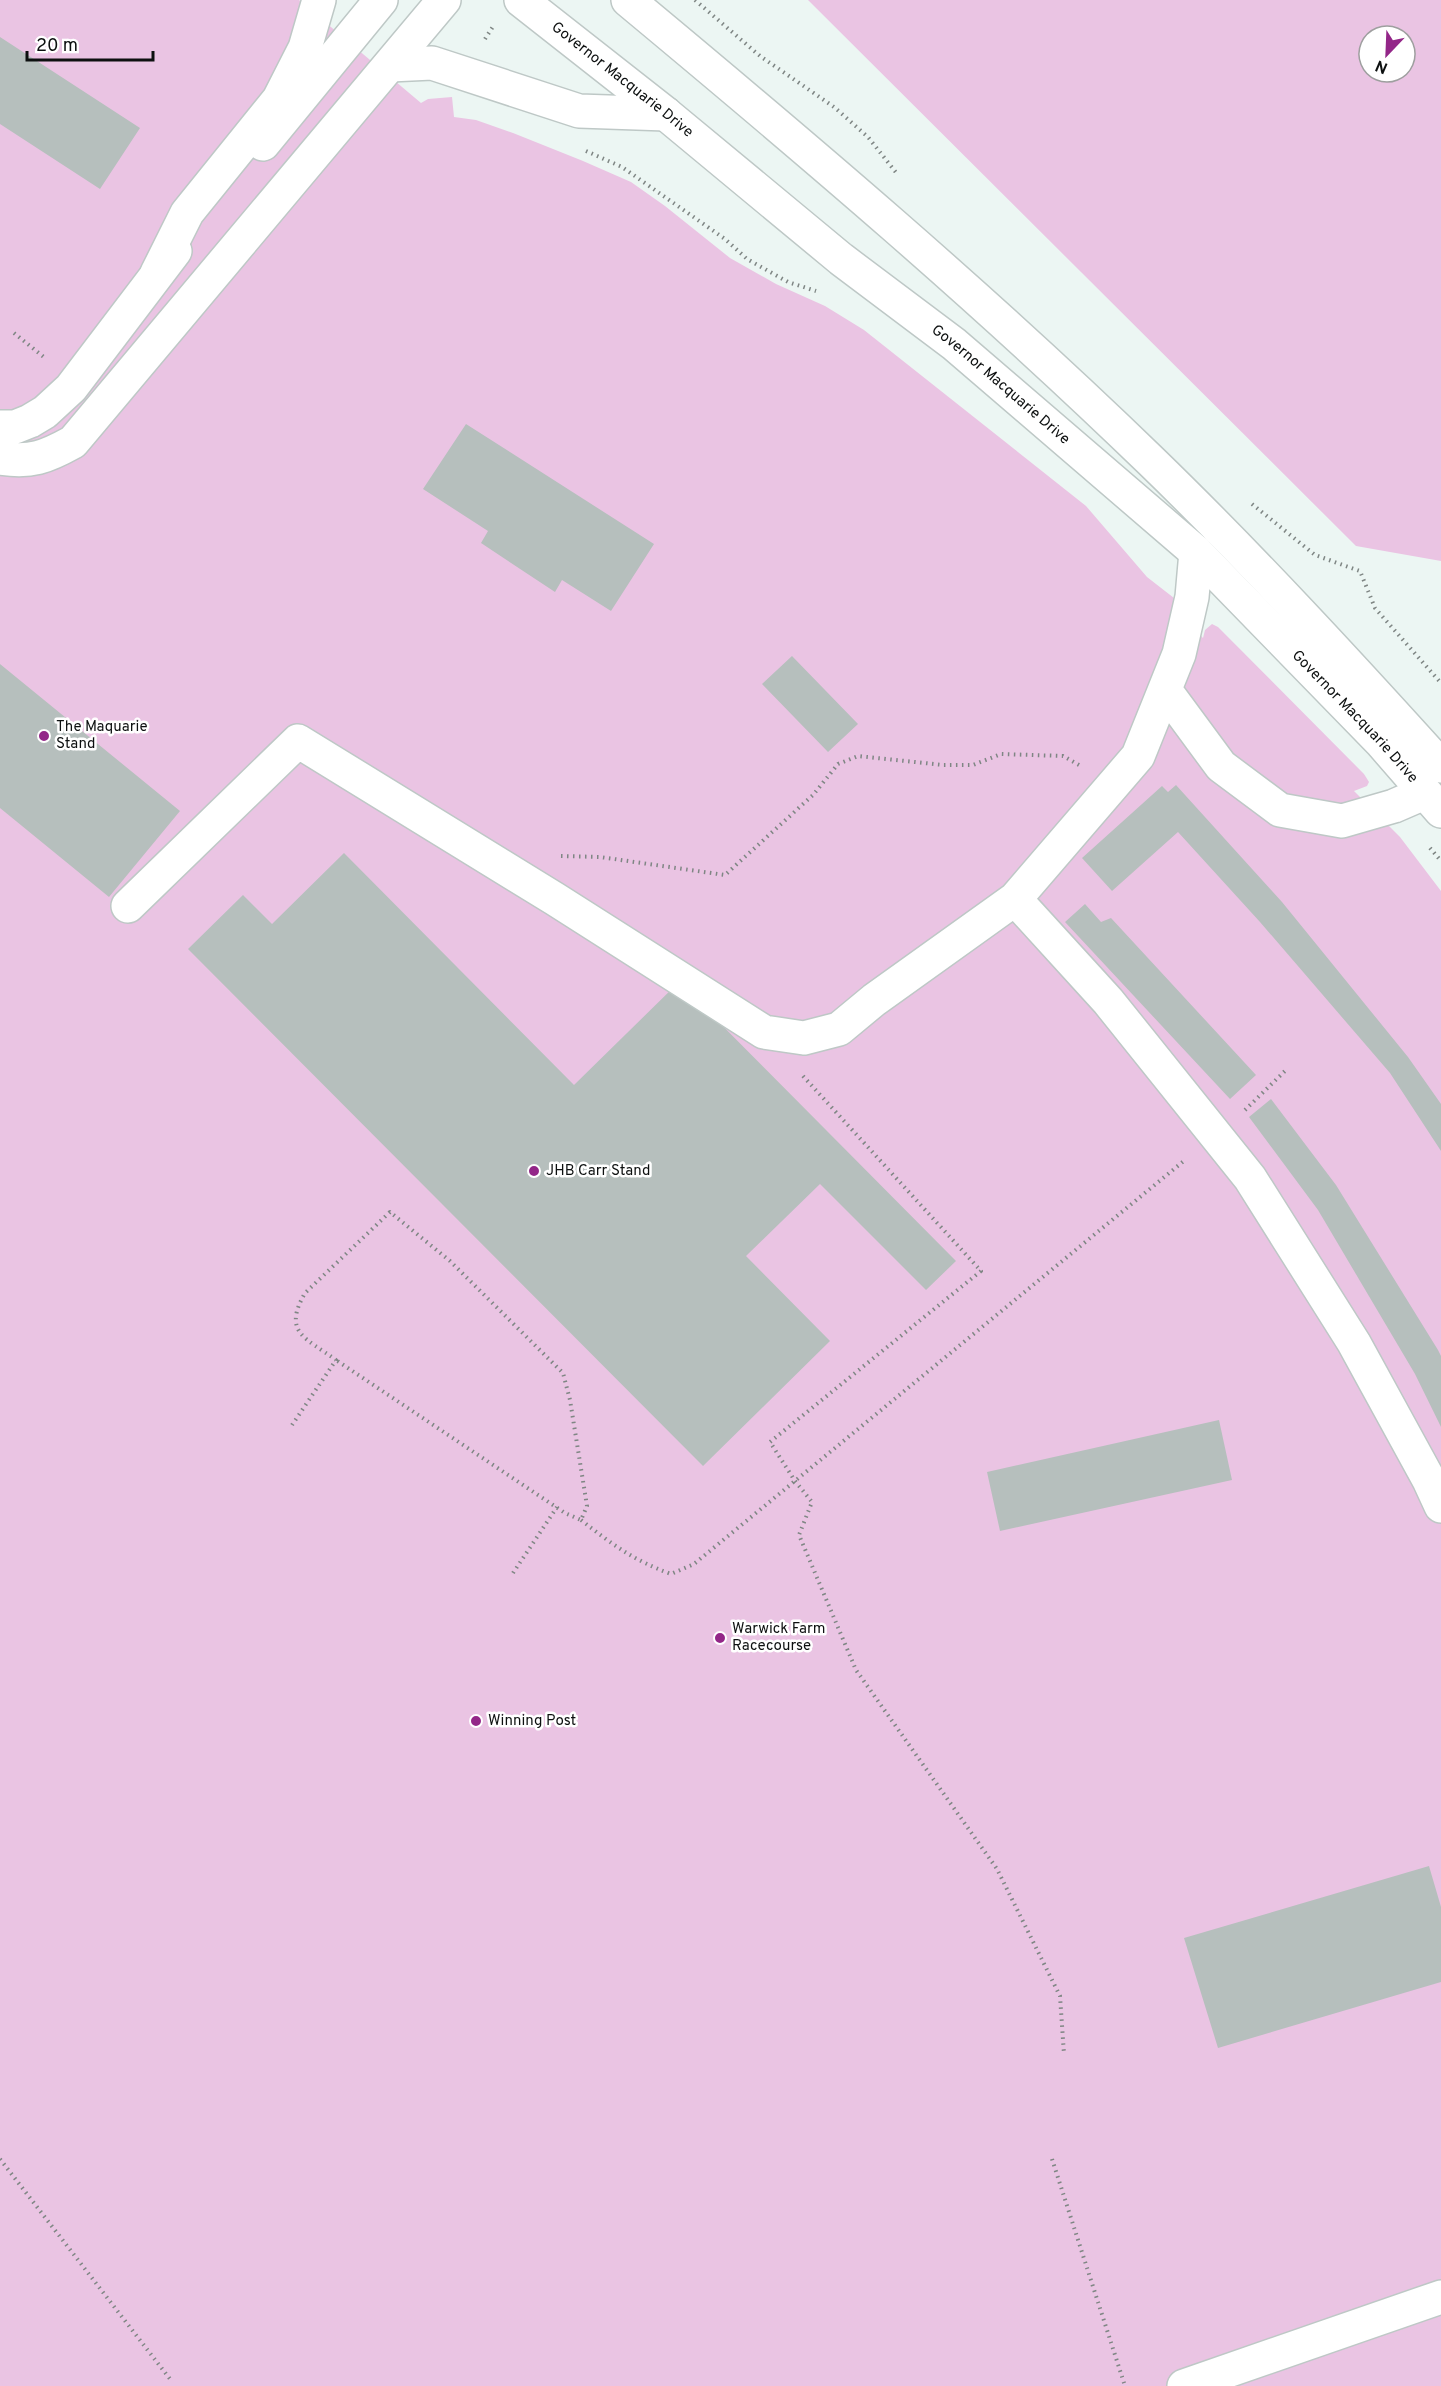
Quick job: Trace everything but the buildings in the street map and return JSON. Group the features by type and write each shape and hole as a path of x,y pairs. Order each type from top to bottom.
{"main road":[{"path":"158,273 187,213 279,99 305,48 319,0"},
{"path":"0,427 15,427 30,421 45,412 71,388 127,317 158,273 381,0"},
{"path":"0,458 25,461 49,456 73,442 444,0"},
{"name":"Governor Macquarie Drive","path":"521,0 666,114 841,260 954,344 1196,552 1381,742 1435,790"},
{"name":"Governor Macquarie Drive","path":"628,0 920,248 1151,461 1342,656 1435,790"},
{"path":"390,65 432,63 579,111 666,114"},
{"path":"128,906 298,741 502,866 764,1032 804,1038 838,1029 874,1000 1015,899 1138,756 1179,654 1192,597 1196,552"},
{"path":"1165,690 1221,766 1280,810 1342,821 1394,806 1435,790"},
{"path":"1015,899 1108,1001 1250,1178 1354,1343 1441,1506"},
{"path":"1184,2386 1441,2297"}],"path":[{"path":"579,148 622,167 725,239 747,259 788,282 822,295"},
{"path":"14,333 49,361"},
{"path":"502,866 524,855 600,857 725,875 813,795 838,764 858,756 943,765 973,765 1001,754 1063,756 1114,784"},
{"path":"1394,806 1441,861"},
{"path":"764,1032 981,1271 770,1442 795,1481 812,1502 799,1535 856,1670 997,1869 1060,1996 1064,2054"},
{"path":"1238,1117 1287,1069"},
{"path":"581,1520 587,1506 570,1400 563,1373 450,1261 390,1212 305,1293 296,1309 294,1322 300,1334 557,1507 581,1520 622,1552 671,1574 694,1564 1188,1157"},
{"path":"292,1425 336,1360"},
{"path":"513,1573 557,1507"},
{"path":"0,2159 170,2379"},
{"path":"1052,2159 1125,2386"}],"shaded area":[{"name":"Warwick Farm Racecourse","path":"0,0 299,0 421,103 428,99 452,97 454,117 476,120 513,133 631,182 730,258 776,284 825,306 864,330 1086,506 1147,577 1174,598 1173,607 1203,638 1205,630 1212,624 1218,627 1364,774 1369,782 1367,786 1354,791 1400,837 1441,891 1441,2386 0,2386"},
{"path":"808,0 1441,0 1441,561 1356,546"}],"place":[{"name":"The Maquarie Stand","path":"44,736"},
{"name":"JHB Carr Stand","path":"534,1171"},
{"name":"Warwick Farm Racecourse","path":"720,1638"},
{"name":"Winning Post","path":"476,1721"}]}
